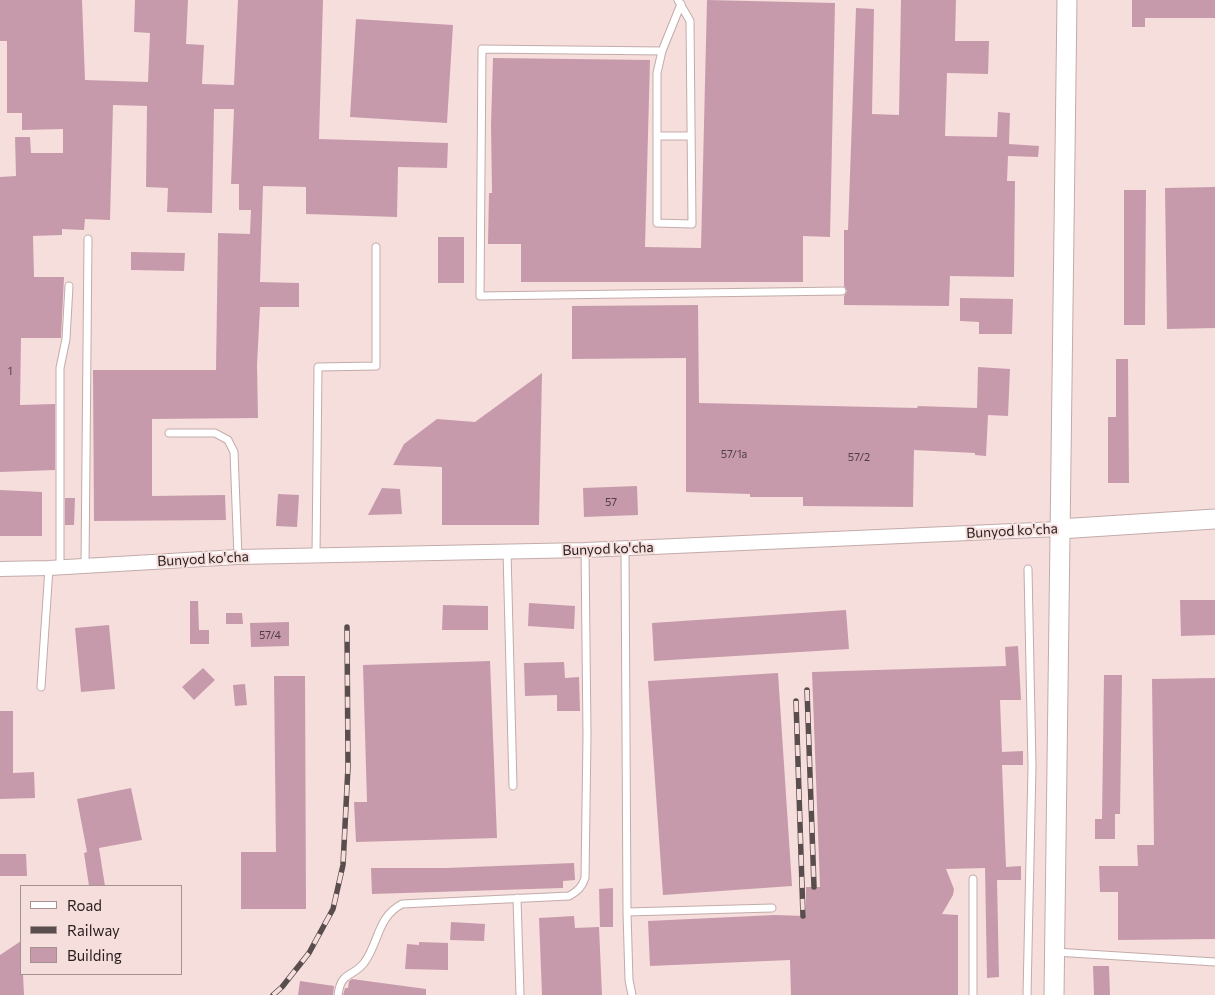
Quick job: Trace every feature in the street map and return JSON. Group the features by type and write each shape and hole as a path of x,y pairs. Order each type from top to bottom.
{"street":[{"path":"1054,995 1067,0"},
{"name":"Bunyod ko'cha","path":"0,569 55,568 238,557 585,550 1059,529 1215,520"}],"lane":[{"path":"679,2 690,21 692,224 657,223 657,73 662,51 679,2"},
{"path":"662,51 482,49 480,296 842,292"},
{"path":"657,136 691,136"},
{"path":"85,566 88,239"},
{"path":"316,556 318,367 376,366 376,247"},
{"path":"41,687 55,568 60,368 66,339 69,286"},
{"path":"169,434 215,432 228,440 234,452 238,557"},
{"path":"625,548 627,912 629,980 632,995"},
{"path":"338,995 342,979 360,968 366,961 384,918 392,909 402,904 569,896 577,892 583,885 585,878 587,735 585,550"},
{"path":"507,552 513,786"},
{"path":"1027,995 1032,767 1028,569"},
{"path":"972,879 973,995"},
{"path":"516,898 520,995"},
{"path":"627,912 772,908"},
{"path":"1054,952 1215,962"}],"building":[{"path":"0,0 82,0 85,80 148,82 150,33 134,32 135,0 188,0 186,44 204,45 202,84 234,85 238,0 323,0 319,139 448,143 447,168 398,167 397,217 306,214 306,187 263,186 260,282 299,283 299,307 260,307 257,365 258,418 152,419 152,496 225,495 226,520 94,521 93,370 216,370 218,233 250,234 251,210 239,210 239,184 231,184 234,109 214,109 212,213 167,212 168,188 146,187 147,106 113,105 110,220 85,219 84,230 62,229 62,235 33,236 34,277 64,277 61,338 21,338 20,405 55,404 55,470 0,472 0,177 16,176 15,137 30,137 31,153 63,153 63,129 22,130 22,113 7,113 7,41 0,41"},
{"path":"707,0 835,3 830,237 803,236 803,282 521,282 521,244 488,244 489,193 492,193 491,125 493,58 650,60 645,247 701,248"},
{"path":"901,0 956,0 955,41 989,41 988,74 947,73 945,136 997,137 998,112 1010,113 1009,144 1039,146 1038,157 1008,156 1007,181 1015,181 1014,277 950,276 949,306 844,305 844,296 847,291 844,286 844,230 848,230 856,8 874,9 872,114 899,115"},
{"path":"1132,0 1215,0 1215,18 1145,18 1145,27 1132,27"},
{"path":"356,19 453,25 447,123 350,117"},
{"path":"1215,187 1215,328 1167,329 1165,188"},
{"path":"1124,190 1146,190 1145,325 1124,325"},
{"path":"438,237 464,237 464,283 438,283"},
{"path":"131,252 185,253 184,271 131,270"},
{"path":"960,298 1013,299 1012,334 979,334 979,322 960,321"},
{"path":"698,305 699,403 977,408 978,367 1010,369 1008,416 988,415 986,456 975,455 975,453 914,450 913,507 803,506 803,497 750,497 750,494 686,492 686,358 572,359 572,306"},
{"path":"1116,359 1128,359 1129,483 1108,483 1108,417 1116,417"},
{"path":"542,373 539,525 442,525 442,467 393,465 404,444 437,419 475,422"},
{"path":"637,486 638,515 584,517 583,488"},
{"path":"382,488 400,489 402,514 368,515"},
{"path":"0,490 42,492 42,536 0,536"},
{"path":"278,494 299,495 297,527 276,526"},
{"path":"65,498 75,498 74,525 65,525"},
{"path":"1180,600 1215,600 1215,635 1181,636"},
{"path":"190,601 198,601 199,630 209,630 209,644 190,644"},
{"path":"529,603 575,606 574,629 528,626"},
{"path":"443,605 488,606 488,630 442,630"},
{"path":"846,610 849,649 654,661 652,623"},
{"path":"226,613 242,613 243,624 226,624"},
{"path":"289,622 289,646 251,647 250,623"},
{"path":"109,625 115,689 81,692 75,628"},
{"path":"1018,646 1021,700 1000,700 1002,752 1023,751 1023,765 1002,765 1006,867 1021,866 1021,880 997,880 999,977 987,978 985,868 946,869 954,889 953,895 942,914 958,915 958,995 791,995 790,960 650,966 648,921 775,915 806,916 806,887 820,887 812,672 1006,666 1005,647"},
{"path":"490,661 497,838 356,842 354,802 367,802 363,665"},
{"path":"564,662 565,678 579,677 580,711 557,711 557,695 525,696 524,663"},
{"path":"203,668 215,680 194,700 182,687"},
{"path":"778,673 792,886 663,895 648,681"},
{"path":"1104,675 1122,675 1120,814 1115,814 1115,839 1095,839 1095,819 1102,819"},
{"path":"274,676 305,676 306,909 241,909 241,852 276,852"},
{"path":"1215,678 1215,939 1118,940 1118,892 1100,892 1099,866 1138,866 1137,845 1154,845 1152,679"},
{"path":"245,684 247,705 235,706 233,685"},
{"path":"0,711 13,711 13,773 34,772 35,798 0,799"},
{"path":"131,788 142,840 99,848 105,885 89,885 84,853 87,852 77,799"},
{"path":"0,854 26,854 27,876 0,876"},
{"path":"574,863 575,880 563,881 563,888 372,894 371,868 446,868"},
{"path":"613,888 613,927 600,927 599,889"},
{"path":"574,916 575,928 599,927 602,995 542,995 539,918"},
{"path":"451,922 485,924 484,941 450,940"},
{"path":"20,942 20,975 23,975 24,995 0,995 0,955"},
{"path":"419,942 448,943 448,970 405,969 407,944 419,945"},
{"path":"1093,966 1109,966 1110,995 1094,995"},
{"path":"352,979 426,989 426,995 343,995 345,988 348,988 349,981"},
{"path":"300,981 334,986 333,995 298,995"}],"railway":[{"path":"273,995 282,987 309,953 333,909 343,865 348,767 347,627"},
{"path":"807,690 814,887"},
{"path":"796,701 803,916"}]}
